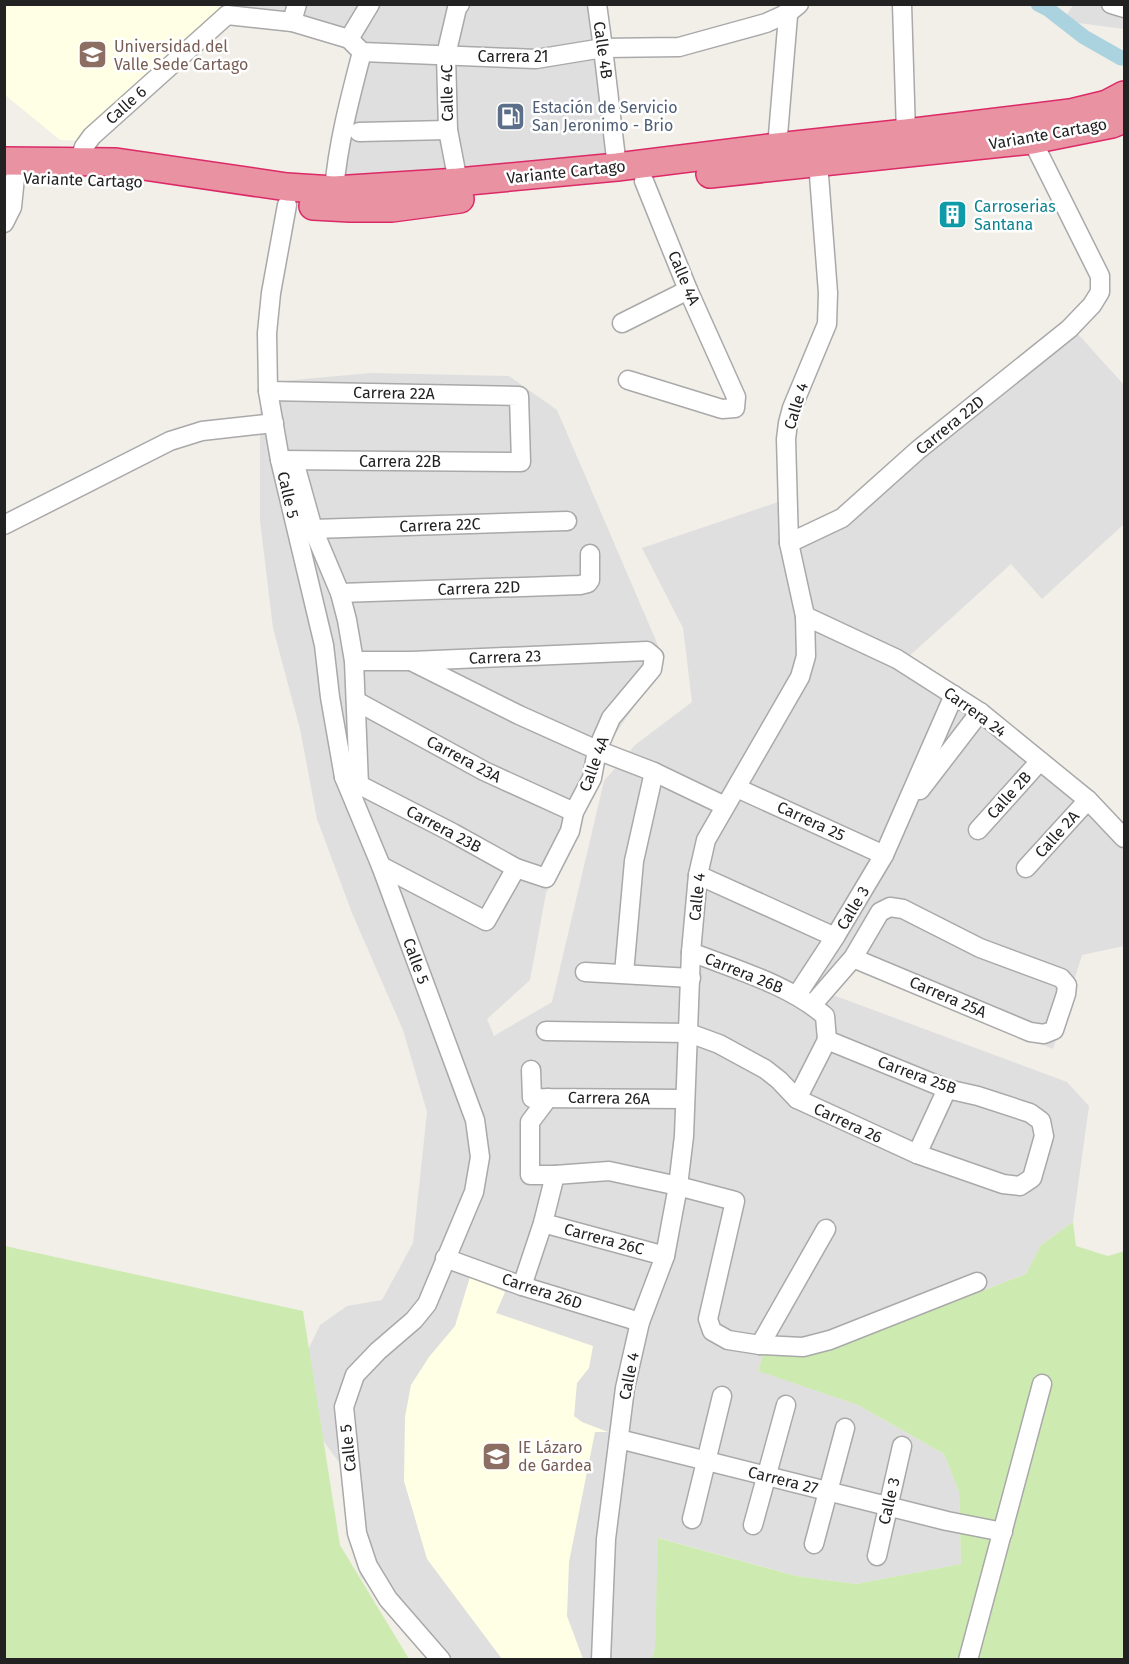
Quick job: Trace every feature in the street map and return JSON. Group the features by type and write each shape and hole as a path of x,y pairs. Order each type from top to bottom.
{"highway":[{"name":"Variante Cartago","path":"8,172 79,161 116,162 287,187 334,190 458,182 617,167 1070,113 1107,104 1125,95"},
{"name":"Variante Cartago","path":"8,172 130,180 287,205 392,208 502,194 1032,140 1112,124 1125,119"}],"street":[{"path":"334,190 355,46 370,4"},
{"name":"Calle 4C","path":"458,182 448,130 446,55 457,8 460,4"},
{"name":"Calle 4B","path":"597,4 617,167"},
{"path":"902,4 906,134"},
{"path":"1111,4 1125,8"},
{"path":"777,147 792,7"},
{"name":"Carrera 21","path":"224,10 295,13 355,46 446,55 536,59 603,48 679,46 766,23 792,7"},
{"name":"Calle 6","path":"79,161 84,147 92,136 224,10"},
{"path":"359,132 448,130"},
{"name":"Carrera 22D","path":"789,543 842,518 918,450 1069,329 1092,305 1100,292 1100,276 1032,140"},
{"name":"Calle 4","path":"601,1659 606,1539 625,1388 640,1322 665,1256 678,1186 684,1136 691,952 698,875 706,840 800,677 806,656 805,616 789,543 786,439 792,408 827,324 828,293 818,162"},
{"path":"4,223 12,207 8,172"},
{"name":"Calle 4A","path":"628,380 722,409 735,408 736,397 688,290 644,181"},
{"name":"Calle 5","path":"287,205 271,293 267,333 268,391 274,423 287,460 324,645 330,697 351,781 475,1120 480,1157 474,1191 427,1304 414,1320 378,1351 355,1375 344,1407 357,1533 368,1566 388,1599 441,1659"},
{"path":"622,323 688,290"},
{"name":"Carrera 22A","path":"268,391 519,396 521,462"},
{"path":"4,525 170,441 202,431 274,423"},
{"path":"287,460 340,593 347,620 354,661 356,701 351,781"},
{"name":"Carrera 22B","path":"287,460 521,462"},
{"name":"Carrera 22C","path":"313,529 567,522"},
{"name":"Carrera 22D","path":"340,593 580,585 590,580 590,554"},
{"name":"Carrera 24","path":"805,616 897,659 980,712 1088,800 1125,838"},
{"name":"Carrera 23","path":"354,661 412,661 647,651 654,657"},
{"name":"Calle 4A","path":"546,878 570,831 574,812 591,778 597,750 611,718 652,669 654,657"},
{"path":"412,661 519,715 597,750 654,772 725,806"},
{"name":"Calle 3","path":"805,1000 836,936 884,855 954,695"},
{"name":"Carrera 23A","path":"356,701 484,771 574,812"},
{"name":"Calle 3","path":"901,816 980,712"},
{"name":"Calle 2B","path":"978,830 1040,761"},
{"path":"624,974 634,861 654,772"},
{"name":"Carrera 23B","path":"351,781 516,868 546,878"},
{"name":"Carrera 25","path":"737,788 884,855"},
{"name":"Calle 2A","path":"1026,868 1088,800"},
{"path":"381,866 486,921 516,868"},
{"path":"698,875 836,936"},
{"name":"Carrera 25A","path":"890,907 903,909 980,948 1061,978 1067,985 1066,994 1054,1030 1044,1034 1030,1032 853,958 880,912 890,907"},
{"name":"Carrera 26B","path":"691,952 753,976 805,1000"},
{"path":"797,1099 827,1040 825,1016 805,1000 853,958"},
{"path":"585,972 691,978"},
{"name":"Carrera 26","path":"546,1031 689,1033 719,1044 765,1069 797,1099 917,1154 1003,1184 1020,1186"},
{"name":"Carrera 25B","path":"827,1040 947,1089 978,1096 1030,1113 1041,1121 1044,1136 1032,1178 1020,1186"},
{"path":"531,1070 540,1098 530,1122 530,1175 609,1171 678,1186 735,1202 708,1319 712,1331 728,1340 760,1345 803,1347 830,1340 977,1282"},
{"path":"917,1154 947,1089"},
{"name":"Carrera 26A","path":"540,1098 685,1099"},
{"path":"522,1286 543,1223 555,1175"},
{"name":"Carrera 26C","path":"543,1223 665,1256"},
{"path":"760,1345 826,1229"},
{"name":"Carrera 26D","path":"445,1258 522,1286 640,1322"},
{"path":"968,1659 1042,1384"},
{"path":"692,1519 722,1396"},
{"path":"753,1525 786,1405"},
{"path":"814,1544 845,1428"},
{"name":"Carrera 27","path":"619,1439 888,1507 1003,1532"},
{"name":"Calle 3","path":"877,1556 902,1446"}],"shaded area":[{"name":"Universidad del Valle Sede Cartago","path":"222,4 227,15 83,141 60,140 5,95 4,5"},
{"path":"222,5 600,5 617,164 333,185 361,52 349,39 227,15"},
{"path":"1073,5 1124,5 1124,29 1063,21"},
{"path":"1068,323 1124,385 1124,524 1042,599 1011,564 906,659 1004,723 1124,824 1124,946 1082,955 1053,1049 859,968 833,995 1067,1082 1089,1106 1073,1222 1041,1245 1026,1274 828,1351 763,1355 758,1370 858,1405 944,1454 959,1492 961,1564 856,1584 796,1576 659,1538 655,1648 652,1660 429,1659 360,1576 344,1469 308,1420 300,1367 320,1325 347,1306 382,1300 413,1243 427,1112 403,1030 352,913 317,819 300,729 273,628 260,521 260,383 371,373 509,376 557,410 660,650 655,677 611,740 573,843 546,893 530,980 487,1019 494,1036 552,1002 604,781 635,745 692,702 683,628 642,548 793,497 797,532 848,507"},
{"name":"IE Lázaro de Gardea","path":"470,1277 505,1292 496,1313 593,1346 589,1368 577,1383 574,1416 582,1422 608,1432 595,1432 569,1562 567,1616 583,1659 502,1659 427,1559 404,1481 405,1417 411,1385 429,1357 455,1326"}],"green space":[{"path":"1073,1222 1076,1246 1108,1256 1124,1251 1124,1659 652,1660 655,1647 658,1538 796,1576 856,1584 961,1564 959,1492 944,1454 858,1405 758,1371 763,1355 828,1351 1026,1274 1041,1245"},
{"path":"5,1246 303,1311 340,1545 409,1659 5,1659"}],"waterway":[{"path":"1038,4 1084,37 1124,58"}],"place":[{"name":"Universidad del Valle Sede Cartago","path":"93,55"},
{"name":"Estación de Servicio San Jeronimo - Brio","path":"511,116"},
{"name":"Carroserias Santana","path":"953,215"},
{"name":"IE Lázaro de Gardea","path":"497,1456"}]}
